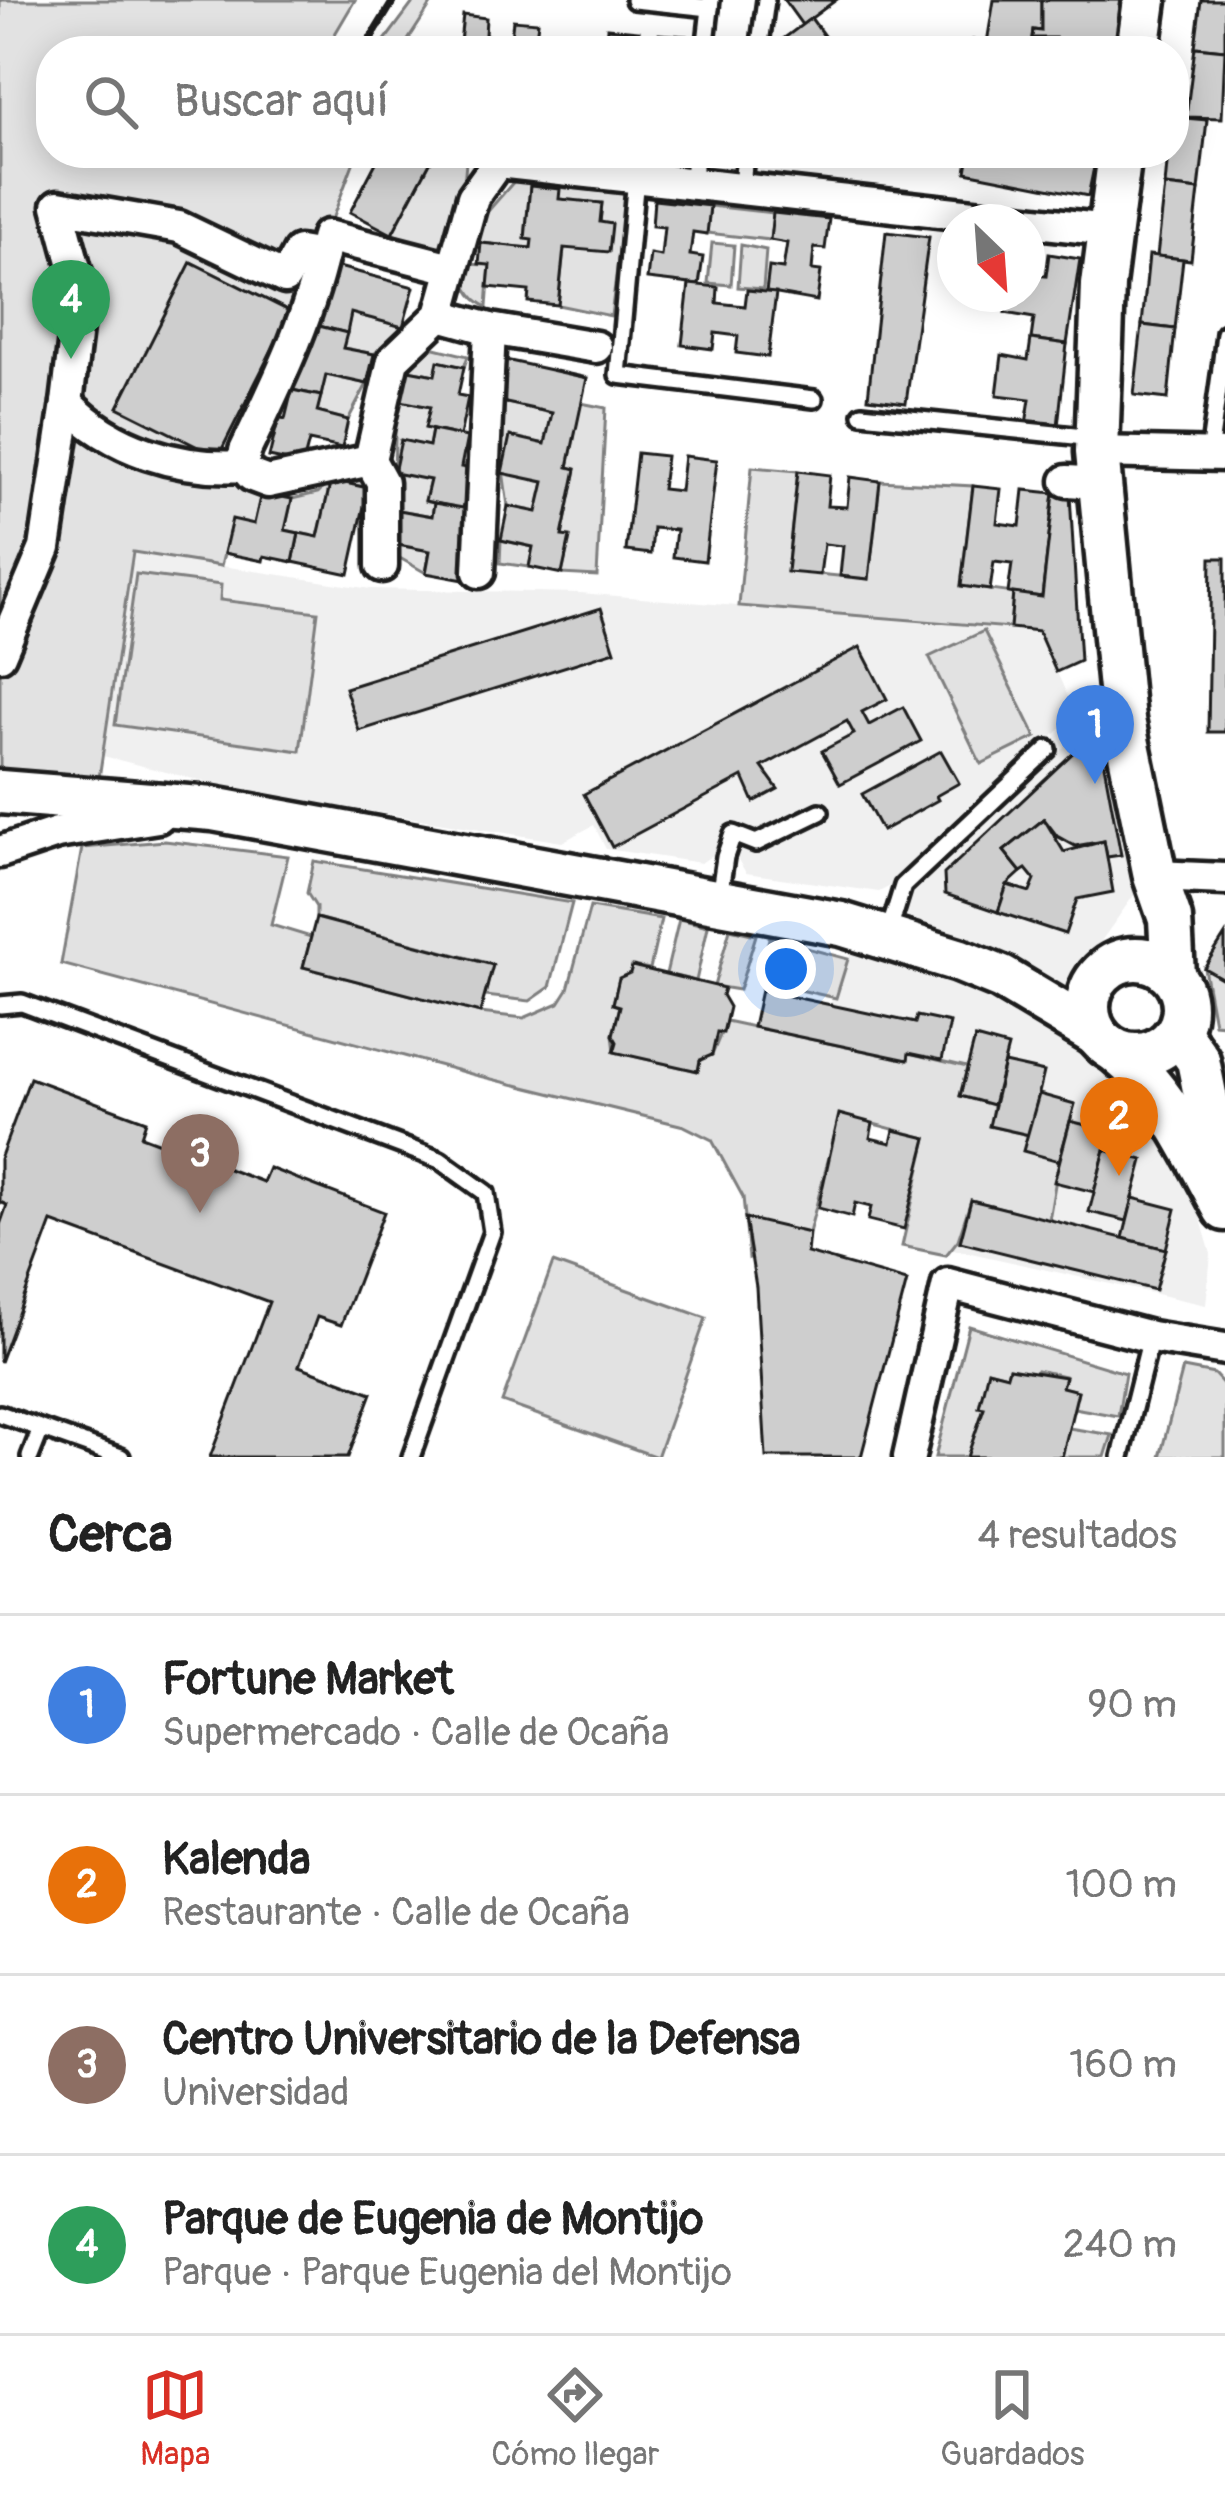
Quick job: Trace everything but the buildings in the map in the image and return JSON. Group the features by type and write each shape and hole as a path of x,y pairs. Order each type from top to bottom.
{"street":[{"path":"1140,36 1145,0"},
{"path":"382,566 382,482 370,460 392,360 440,316 473,196 494,168"},
{"path":"553,168 636,177 688,168"},
{"path":"696,168 742,188 1108,230"},
{"path":"1118,168 1108,230 1090,463 1123,720 1155,876 1170,919 1173,975 1185,1003 1179,1031 1158,1051 1145,1055 1106,1043 1087,1007 1143,930 1155,876"},
{"path":"0,655 45,548 67,403 77,276 58,206 179,226 285,278 299,252 334,248 451,268"},
{"path":"242,466 334,248"},
{"path":"440,316 596,347"},
{"path":"479,572 490,328"},
{"path":"67,403 111,440 143,453 218,468 242,466 268,482 370,460"},
{"path":"1090,463 1217,454"},
{"path":"0,792 213,808 887,937 1002,978 1106,1043 1145,1075 1172,1113 1225,1209"},
{"path":"0,815 54,797"},
{"path":"0,852 57,833 213,808"},
{"path":"1155,876 1225,879"},
{"path":"1002,978 1109,971 1150,961 1173,975"},
{"path":"1179,1031 1211,1051 1225,1051"},
{"path":"1179,1031 1198,1060 1225,1191"},
{"path":"909,1457 948,1284 1151,1337 1225,1349"}],"lane":[{"path":"634,0 710,4 707,36"},
{"path":"761,36 766,0"},
{"path":"742,188 744,168"},
{"path":"636,177 618,375 814,399"},
{"path":"1217,454 1225,333"},
{"path":"862,414 1090,463"},
{"path":"887,937 903,886 1048,749"},
{"path":"718,901 725,856 734,834 756,843 820,812"},
{"path":"0,1005 22,1004 440,1160 486,1193 492,1232 411,1457"},
{"path":"1121,1457 1151,1337"},
{"path":"0,1414 121,1457"},
{"path":"30,1457 41,1430"}],"shaded area":[{"path":"0,0 355,0 334,36 36,36 36,168 351,168 305,291 291,312 191,262 218,457 261,493 254,524 232,520 221,566 133,552 99,778 0,777"},
{"path":"415,0 434,0 411,36 388,36"},
{"path":"427,168 465,168 460,203 440,250 392,234"},
{"path":"516,179 627,190 611,316 558,305 564,248 600,222 602,203 559,199 530,187 525,238 532,240 531,248 481,243 476,225"},
{"path":"710,206 773,213 770,240 707,233"},
{"path":"712,243 734,245 731,285 708,283"},
{"path":"741,245 766,250 763,289 738,287"},
{"path":"462,264 490,265 487,307 468,289"},
{"path":"351,313 403,327 374,354 343,348"},
{"path":"427,346 468,356 464,367 438,362 435,375 403,369"},
{"path":"326,375 367,384 348,420 317,412"},
{"path":"396,400 430,407 429,446 401,441 430,480 425,500 434,503 432,516 399,510 394,473"},
{"path":"493,400 552,413 545,444 510,437 503,471"},
{"path":"581,403 606,408 597,576 562,574 570,538 562,536 576,469 568,467"},
{"path":"752,467 798,471 787,571 869,579 880,481 973,486 961,586 1013,593 1010,628 739,606"},
{"path":"503,472 544,482 537,512 508,506"},
{"path":"365,473 373,489 331,480"},
{"path":"331,480 318,537 285,530 292,499 318,493"},
{"path":"501,540 533,547 529,567 500,563"},
{"path":"393,544 430,551 426,573 398,557"},
{"path":"133,552 371,589 580,593 1038,631 1076,714 902,880 879,892 746,873 737,858 711,856 701,863 606,849 594,825 562,842 233,789 103,756"},
{"path":"136,574 221,585 220,600 318,612 300,751 115,725"},
{"path":"984,631 1036,737 981,764 929,657"},
{"path":"1097,716 1139,888 1039,1028 1134,1083 1181,1151 1211,1254 1206,1305 930,1244 959,1116 800,1078 851,952"},
{"path":"165,841 288,856 271,925 311,937 303,967 480,1013 524,1018 559,1003 568,989 590,907 661,919 650,969 633,966 619,979 613,1003 620,1006 613,1034 615,1052 697,1071 700,1060 712,1055 726,1021 907,1060 909,1053 967,1067 960,1096 993,1105 990,1126 1029,1135 1059,1161 1049,1220 971,1200 958,1240 946,1255 902,1246 927,1138 840,1115 809,1233 749,1258 743,1197 712,1140 684,1126 61,964 82,848"},
{"path":"314,861 572,903 550,987 530,1001 485,996 492,964 316,918 316,907 307,893"},
{"path":"679,919 708,926 696,981 666,974"},
{"path":"730,929 756,935 739,990 714,986"},
{"path":"769,938 848,959 836,998 759,981"},
{"path":"1204,968 1225,980 1225,1024 1214,1023"},
{"path":"553,1263 706,1318 657,1457 502,1402"},
{"path":"969,1326 1125,1373 1118,1416 1074,1408 1078,1391 1062,1387 1064,1376 1037,1370 1035,1374 1009,1368 1007,1375 988,1370 979,1407 984,1408 968,1457 935,1457"},
{"path":"1183,1368 1214,1374 1225,1386 1225,1457 1160,1457"},
{"path":"1069,1428 1112,1435 1105,1457 1062,1457"}],"railway":[{"path":"372,36 394,0"}],"place":[{"name":"Parque de Eugenia de Montijo","path":"71,359"},
{"name":"Fortune Market","path":"1095,784"},
{"name":"Kalenda","path":"1119,1176"},
{"name":"Centro Universitario de la Defensa","path":"200,1213"}]}
